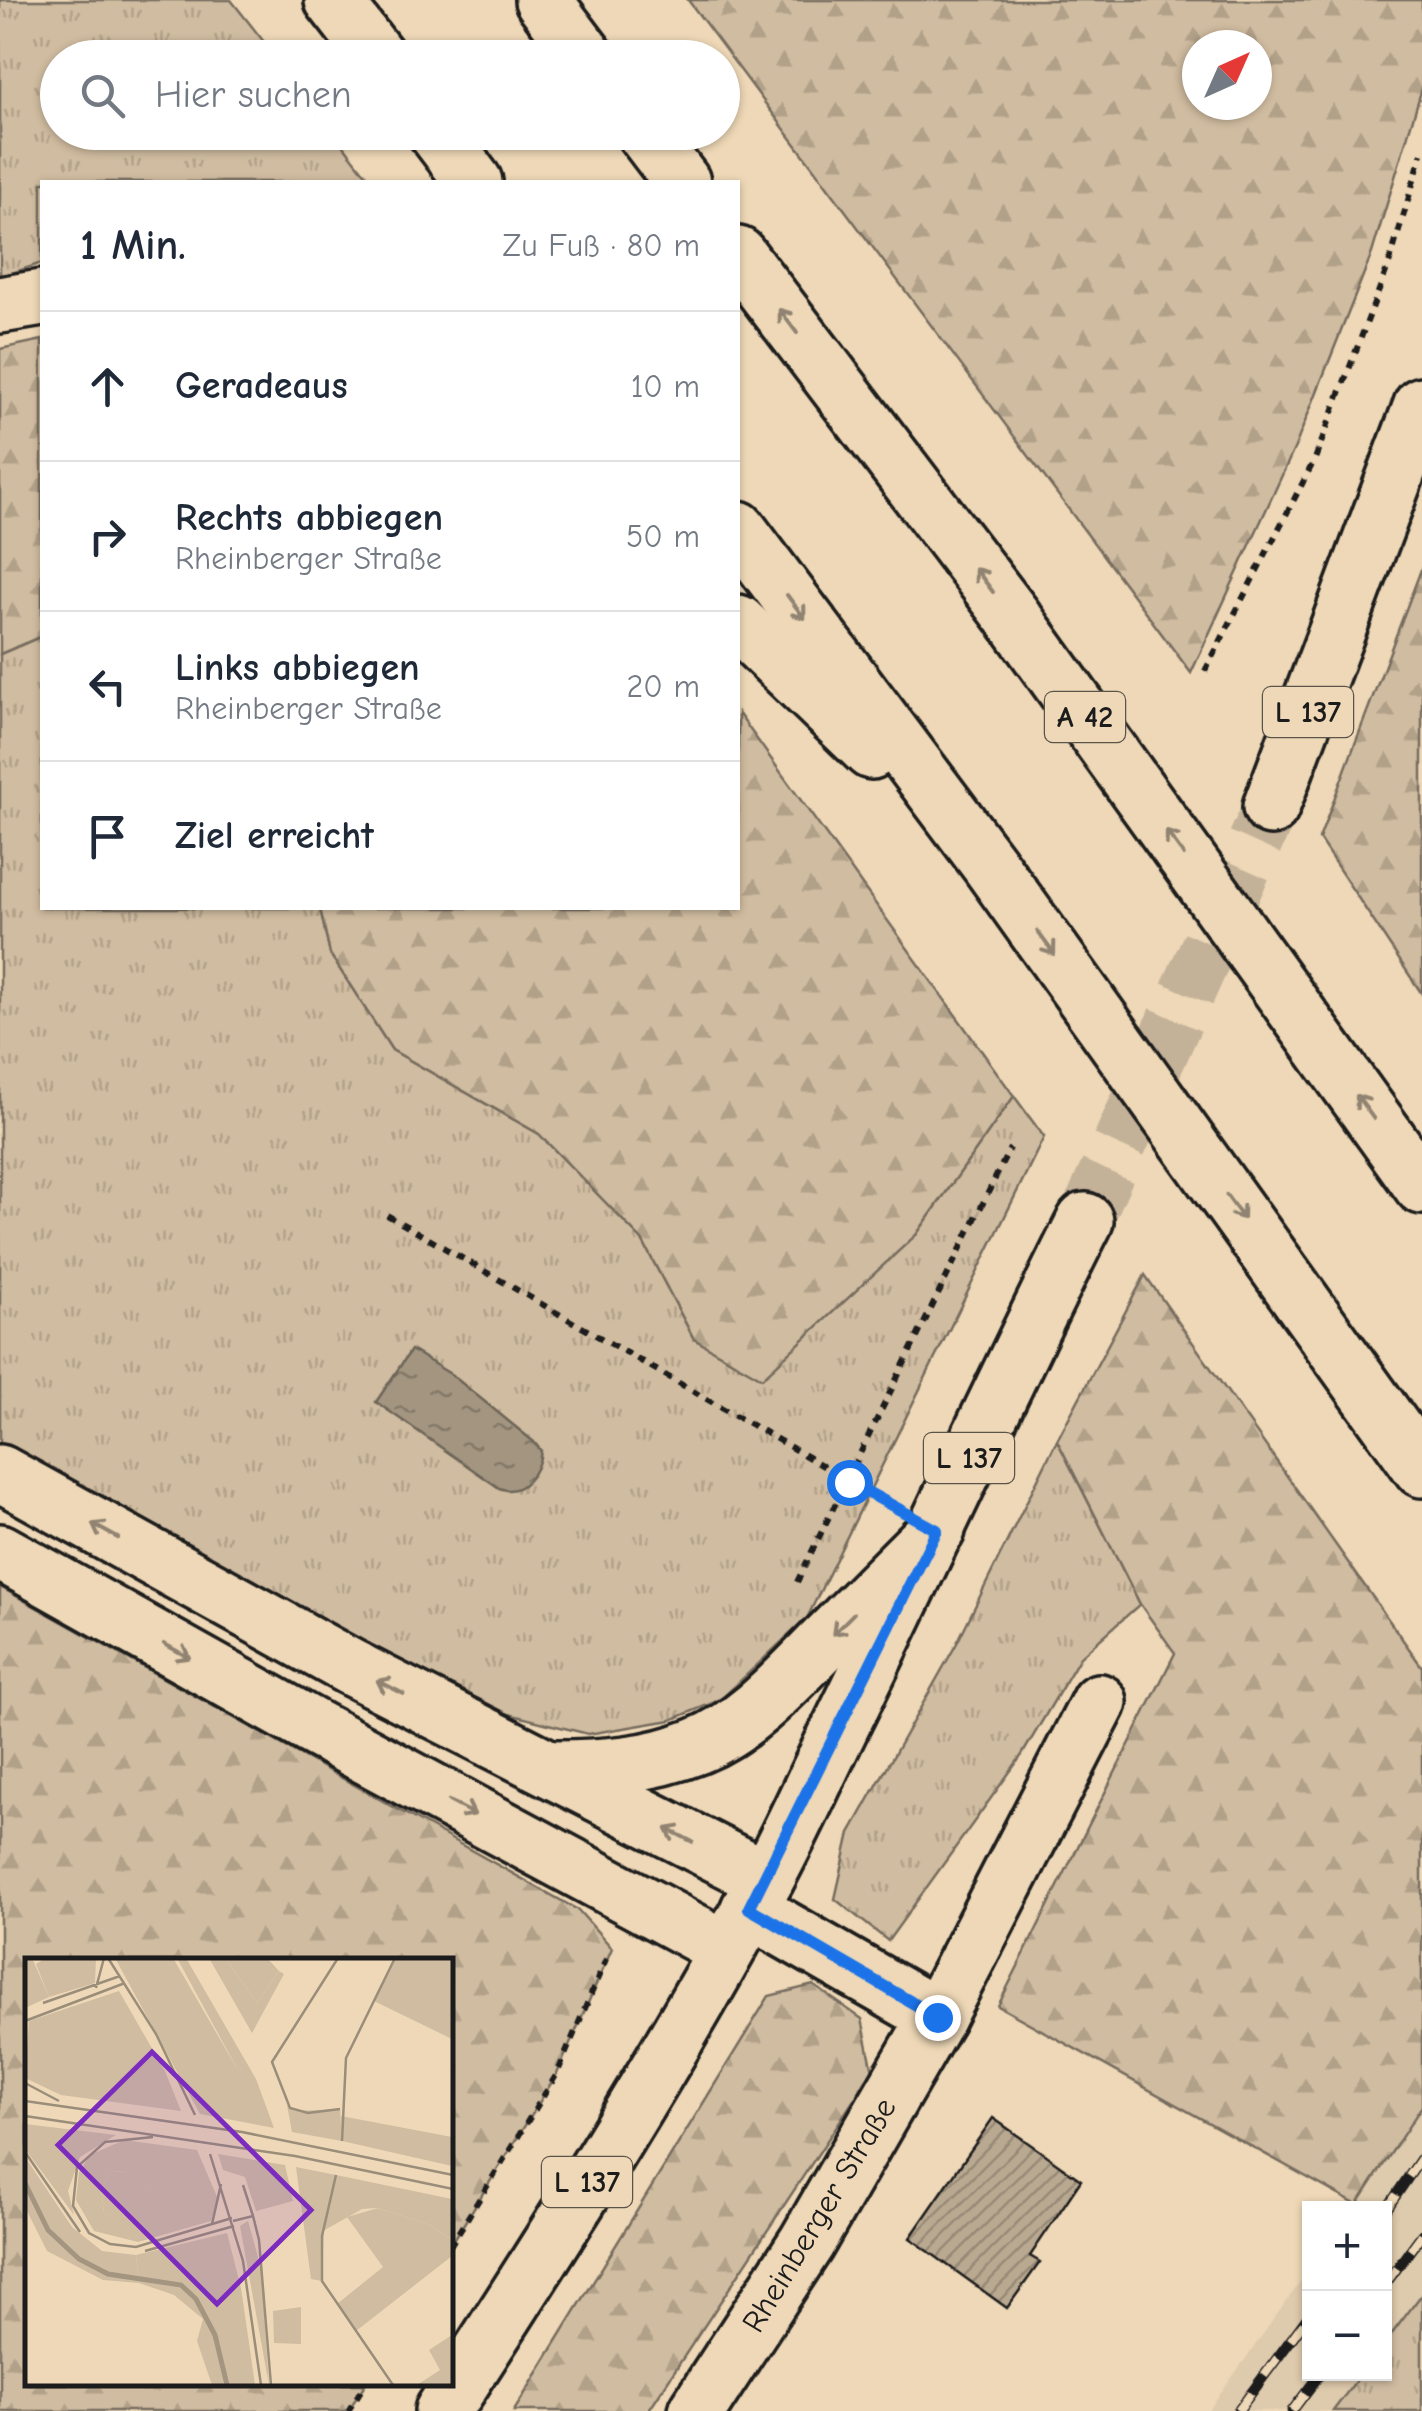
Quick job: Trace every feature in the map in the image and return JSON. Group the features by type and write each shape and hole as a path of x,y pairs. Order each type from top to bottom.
{"main road":[{"path":"334,0 364,40"},
{"path":"543,0 573,40"},
{"path":"450,150 472,180"},
{"path":"658,150 680,180"},
{"name":"A 42","path":"740,258 1014,618 1422,1186"},
{"path":"0,306 40,298"},
{"name":"L 137","path":"1271,807 1422,405"},
{"path":"740,532 989,864 1422,1469"},
{"path":"740,625 989,864"},
{"name":"L 137","path":"443,2411 522,2290 747,1912 1085,1221"},
{"path":"0,1473 350,1667 548,1768 747,1912 937,2017"},
{"path":"548,1768 614,1768 659,1759 700,1745 731,1727 776,1691 937,1530"},
{"path":"0,1552 638,1903 747,1912"},
{"name":"Rheinberger Straße","path":"697,2411 807,2242 937,2017 1099,1702"}],"path":[{"path":"1205,671 1315,459 1390,261 1422,153"},
{"path":"791,1595 1010,1148"},
{"path":"387,1216 937,1530"},
{"path":"452,2243 557,2074 602,1965 638,1903"},
{"path":"348,2411 364,2386"}],"shaded area":[{"path":"1422,2106 1422,2294 1392,2334 1392,2201 1359,2201"},
{"path":"1302,2280 1302,2381 1356,2381 1333,2411 1208,2411"}],"green space":[{"path":"0,0 231,0 263,40 40,40 40,150 347,150 370,180 40,180 40,264 0,277"},
{"path":"688,0 1422,0 1422,88 1372,253 1295,447 1191,673 740,70 740,40 718,40"},
{"path":"40,340 40,637 0,654 0,349"},
{"path":"1422,567 1422,994 1319,839"},
{"path":"40,637 40,910 320,910 330,954 392,1050 539,1134 642,1240 694,1339 916,1235 1014,1096 1044,1137 807,1618 720,1700 671,1720 588,1734 469,1704 0,1447 0,654"},
{"path":"740,716 1014,1096 916,1235 762,1378 694,1339 642,1240 539,1134 392,1050 330,954 320,910 740,910"},
{"path":"1145,1275 1422,1667 1422,2106 1360,2201 1350,2201 998,2006 1175,1653 1140,1604 1057,1440"},
{"path":"1057,1440 1140,1604 1080,1657 1022,1755 888,1941 835,1899 850,1833 957,1643"},
{"path":"0,1587 578,1910 612,1948 557,2074 452,2243 452,1958 25,1958 25,2386 364,2386 348,2411 0,2411"},
{"path":"813,1985 862,2019 873,2071 648,2411 514,2411 769,1996"},
{"path":"1422,2294 1422,2411 1333,2411 1356,2381 1392,2381 1392,2334"}],"water":[{"path":"411,1350 452,1375 534,1442 541,1451 528,1481 515,1489 499,1488 376,1402"}],"building":[{"path":"993,2118 1081,2180 1030,2256 1040,2262 1007,2308 910,2238"}],"tunnel":[{"path":"1085,1221 1271,807"}],"railway":[{"path":"1392,2201 1422,2157"},
{"path":"1392,2275 1422,2234"},
{"path":"1238,2411 1302,2325"},
{"path":"1292,2411 1315,2381"}],"route":[{"path":"849,1482 937,1530 749,1908 937,2017"}]}
